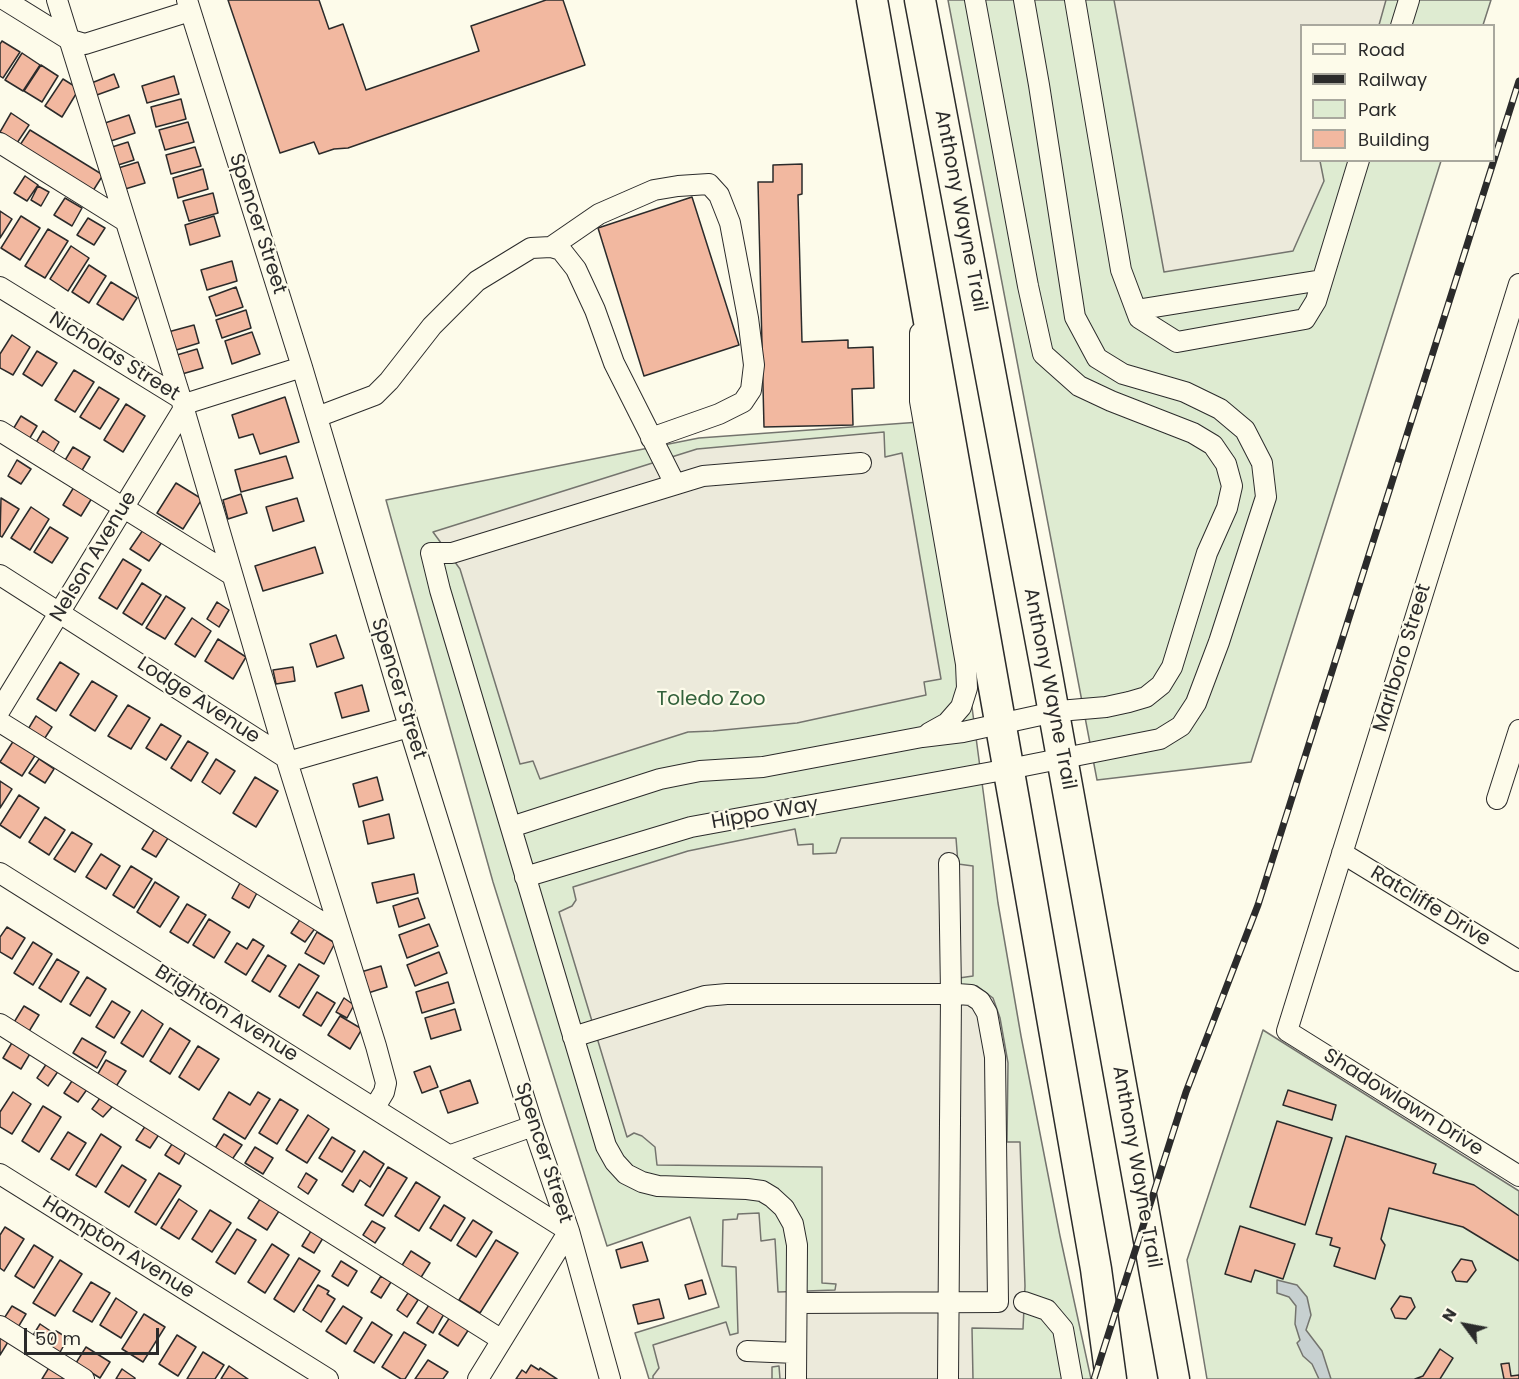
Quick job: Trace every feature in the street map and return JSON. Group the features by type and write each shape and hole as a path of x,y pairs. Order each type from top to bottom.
{"highway":[{"path":"872,0 1096,1269 1111,1379"},
{"name":"Anthony Wayne Trail","path":"920,0 1054,712 1174,1379"}],"street":[{"path":"6,0 68,39 86,44 188,6"},
{"path":"57,0 184,404 286,758 376,1046 386,1083 384,1092 375,1107"},
{"path":"511,827 660,779 700,771 763,767 922,737 963,732 1054,712 1129,702 1146,697 1161,685 1172,667 1207,553 1227,507 1232,486 1226,464 1213,445 1175,424 1111,401 1079,386 1043,354 1028,286 975,0"},
{"name":"Hippo Way","path":"525,877 691,827 1160,739 1181,726 1196,703 1219,642 1266,497 1262,463 1245,430 1220,409 1185,392 1123,374 1097,358 1075,317 1024,0"},
{"path":"1075,0 1121,270 1139,318 1177,342 1305,319 1316,302 1358,162"},
{"path":"1402,24 1409,0"},
{"name":"Spencer Street","path":"188,6 302,367 409,726 533,1126 569,1231 610,1379"},
{"path":"0,143 125,221"},
{"path":"551,247 599,214 654,190 709,184 719,195 730,224 748,318 754,365 751,390 743,402 719,414 651,438"},
{"path":"317,417 375,395 389,381 432,326 477,281 531,248 551,247 561,250 576,269 595,310 614,363 675,484"},
{"path":"920,270 921,401 966,664 967,688 961,707 947,723 922,737"},
{"path":"1136,310 1322,280"},
{"name":"Marlboro Street","path":"1287,1031 1519,285"},
{"name":"Nicholas Street","path":"0,287 184,404 302,367"},
{"name":"Nelson Avenue","path":"0,710 124,508 184,404"},
{"path":"0,431 232,575"},
{"path":"796,1379 797,1245 793,1224 784,1208 762,1191 658,1186 642,1182 626,1174 615,1162 606,1146 431,553 452,553 704,476 861,463"},
{"name":"Lodge Avenue","path":"0,575 286,758"},
{"path":"0,722 341,934"},
{"path":"286,758 291,761 409,726"},
{"path":"1497,799 1519,730"},
{"name":"Ratcliffe Drive","path":"1342,853 1519,961"},
{"path":"948,1379 951,994 949,863"},
{"name":"Brighton Avenue","path":"0,873 569,1231"},
{"path":"573,1037 705,996 728,994 951,994 970,995 980,1001 987,1013 995,1057 998,1302 797,1303"},
{"path":"0,1024 502,1340"},
{"name":"Shadowlawn Drive","path":"1287,1031 1519,1176"},
{"path":"451,1155 533,1126"},
{"name":"Hampton Avenue","path":"0,1174 328,1379"},
{"path":"478,1379 569,1231"},
{"path":"1024,1302 1047,1310 1063,1329 1072,1379"},
{"path":"0,1326 84,1379"},
{"path":"747,1351 796,1353"}],"green space":[{"path":"948,0 1491,0 1483,24 1300,24 1300,162 1441,162 1251,762 1097,780"},
{"name":"Toledo Zoo","path":"934,421 998,903 1060,1236 1091,1379 649,1379 635,1333 719,1307 690,1217 607,1246 493,882 386,500 699,438"},
{"path":"1263,1030 1519,1191 1519,1379 1207,1379 1187,1260"}],"shaded area":[{"path":"1114,0 1386,0 1379,24 1300,24 1300,162 1320,162 1324,181 1293,251 1164,272"},
{"path":"884,432 885,457 902,453 941,679 924,682 926,695 797,723 688,732 540,779 533,761 520,764 460,569 433,532 697,449"},
{"path":"795,829 798,845 813,844 813,854 836,853 841,838 956,838 958,864 973,866 973,976 959,978 958,984 977,986 993,998 1000,1018 1008,1063 1007,1142 1020,1142 1025,1286 1023,1329 972,1328 973,1379 780,1379 779,1366 772,1367 772,1379 653,1379 659,1368 653,1345 726,1322 730,1335 738,1333 736,1267 722,1266 723,1220 737,1219 738,1214 759,1213 761,1241 775,1239 778,1292 835,1290 836,1284 822,1283 822,1167 657,1165 655,1147 642,1136 634,1133 627,1137 559,912 572,906 576,900 573,887 688,851"},
{"path":"1277,1280 1297,1285 1307,1297 1311,1315 1306,1330 1322,1351 1331,1379 1319,1379 1312,1364 1303,1356 1297,1343 1300,1340 1295,1324 1296,1306 1289,1297 1277,1293"}],"building":[{"path":"228,0 319,0 329,29 343,24 366,90 479,51 471,26 546,0 563,0 585,65 348,148 334,149 319,154 314,142 280,153"},
{"path":"2,41 20,52 3,78 0,76 0,44"},
{"path":"22,53 40,65 23,91 5,80"},
{"path":"41,65 58,76 42,102 24,91"},
{"path":"114,74 119,87 94,96 89,84"},
{"path":"174,76 179,94 147,103 142,86"},
{"path":"63,79 79,89 62,117 45,106"},
{"path":"181,99 186,119 156,127 151,107"},
{"path":"11,113 29,125 17,143 0,132"},
{"path":"129,115 135,133 108,142 102,124"},
{"path":"188,122 194,142 165,150 159,130"},
{"path":"30,130 103,175 91,194 18,148"},
{"path":"128,142 134,160 115,166 109,148"},
{"path":"195,147 201,166 171,174 166,155"},
{"path":"138,162 145,183 122,190 115,169"},
{"path":"802,164 802,194 798,195 802,342 848,340 848,348 873,347 874,388 852,389 853,425 764,427 758,182 773,182 773,165"},
{"path":"203,169 208,189 178,198 173,178"},
{"path":"25,176 38,185 27,201 14,193"},
{"path":"38,186 49,192 41,206 31,200"},
{"path":"213,193 218,213 189,221 183,201"},
{"path":"692,197 739,345 644,376 598,228"},
{"path":"65,198 82,208 72,226 54,215"},
{"path":"0,211 12,219 0,238"},
{"path":"21,216 40,228 20,260 1,248"},
{"path":"214,216 220,236 190,245 185,225"},
{"path":"88,218 105,228 94,245 77,235"},
{"path":"48,229 68,241 45,278 25,266"},
{"path":"71,246 89,258 68,291 50,279"},
{"path":"232,261 237,281 207,290 201,270"},
{"path":"89,265 106,276 89,303 72,292"},
{"path":"111,282 137,298 123,320 97,304"},
{"path":"236,287 243,307 216,316 209,297"},
{"path":"246,310 251,328 222,338 216,320"},
{"path":"194,325 199,343 173,351 168,332"},
{"path":"252,332 260,354 232,364 225,341"},
{"path":"12,335 30,347 13,375 0,368 0,354"},
{"path":"197,349 203,368 182,374 177,355"},
{"path":"37,351 57,363 42,386 23,374"},
{"path":"74,370 94,382 75,412 55,400"},
{"path":"99,387 119,399 100,429 80,417"},
{"path":"285,397 299,442 260,454 253,434 239,438 232,415"},
{"path":"126,404 145,416 123,452 104,440"},
{"path":"21,416 37,426 28,441 12,431"},
{"path":"43,431 59,442 51,456 34,446"},
{"path":"73,447 90,457 81,472 64,462"},
{"path":"286,456 293,478 241,492 235,470"},
{"path":"17,460 31,469 21,484 8,476"},
{"path":"176,483 202,499 183,529 157,513"},
{"path":"74,487 92,498 81,516 63,505"},
{"path":"241,494 247,513 228,519 223,500"},
{"path":"1,498 19,509 2,537 0,536"},
{"path":"297,498 304,521 273,531 266,507"},
{"path":"31,507 49,519 30,550 11,538"},
{"path":"50,527 68,538 52,563 34,552"},
{"path":"143,530 162,542 149,561 130,549"},
{"path":"315,547 323,573 263,591 255,566"},
{"path":"123,559 141,570 117,609 99,598"},
{"path":"142,583 161,595 142,625 123,613"},
{"path":"166,596 185,608 165,639 146,628"},
{"path":"217,602 229,610 219,627 207,619"},
{"path":"192,618 211,631 195,657 175,644"},
{"path":"336,635 344,658 317,667 310,644"},
{"path":"218,639 246,657 233,679 205,661"},
{"path":"60,662 79,674 56,711 37,699"},
{"path":"293,667 295,681 276,684 273,670"},
{"path":"92,681 117,696 95,731 70,715"},
{"path":"362,685 369,711 342,718 335,693"},
{"path":"128,705 150,718 131,749 108,736"},
{"path":"36,716 52,727 43,741 27,731"},
{"path":"161,724 181,736 166,760 146,748"},
{"path":"14,740 36,754 22,776 0,762"},
{"path":"188,741 208,753 191,781 171,768"},
{"path":"39,759 54,769 45,783 29,773"},
{"path":"216,759 235,771 220,794 202,782"},
{"path":"255,777 278,791 256,827 233,813"},
{"path":"377,777 383,800 359,807 353,784"},
{"path":"0,781 12,789 0,808"},
{"path":"19,795 39,808 20,838 0,825"},
{"path":"389,814 394,838 368,844 363,821"},
{"path":"45,817 65,830 49,855 29,842"},
{"path":"154,830 168,838 156,857 142,849"},
{"path":"72,832 92,844 75,872 54,859"},
{"path":"101,854 120,866 106,889 86,877"},
{"path":"131,866 152,879 134,908 113,895"},
{"path":"414,874 418,893 377,903 372,883"},
{"path":"241,881 258,891 249,908 232,898"},
{"path":"155,882 179,897 160,927 137,912"},
{"path":"418,898 425,918 399,927 393,906"},
{"path":"187,904 206,915 188,943 170,932"},
{"path":"301,918 316,927 305,942 291,933"},
{"path":"209,919 230,932 214,958 193,945"},
{"path":"429,924 438,946 407,958 399,935"},
{"path":"7,927 25,938 12,959 0,952 0,937"},
{"path":"317,932 335,943 324,964 305,953"},
{"path":"253,939 264,946 246,975 225,962 237,943 247,949"},
{"path":"33,942 52,954 33,985 14,973"},
{"path":"439,952 447,973 415,986 407,965"},
{"path":"268,955 286,966 270,992 252,981"},
{"path":"57,959 79,972 61,1002 39,988"},
{"path":"299,964 319,976 299,1008 279,996"},
{"path":"381,966 387,987 368,993 361,972"},
{"path":"87,977 106,989 90,1016 70,1004"},
{"path":"448,982 454,1003 422,1013 416,992"},
{"path":"317,992 335,1003 321,1026 303,1015"},
{"path":"344,998 354,1005 347,1018 336,1012"},
{"path":"112,1001 130,1012 114,1038 96,1027"},
{"path":"24,1006 39,1015 28,1033 13,1024"},
{"path":"455,1009 461,1030 431,1039 425,1018"},
{"path":"142,1010 163,1024 143,1057 121,1043"},
{"path":"340,1016 362,1029 350,1049 328,1035"},
{"path":"170,1028 190,1041 170,1074 150,1061"},
{"path":"82,1038 106,1052 97,1068 73,1053"},
{"path":"13,1041 31,1052 21,1069 3,1058"},
{"path":"198,1046 219,1059 199,1090 179,1077"},
{"path":"106,1060 126,1071 115,1088 96,1077"},
{"path":"47,1063 59,1070 48,1086 37,1078"},
{"path":"430,1066 438,1087 422,1093 414,1072"},
{"path":"74,1078 88,1088 78,1102 64,1093"},
{"path":"470,1080 478,1103 448,1113 440,1091"},
{"path":"1288,1090 1336,1105 1332,1120 1283,1105"},
{"path":"13,1092 31,1104 12,1134 0,1127 0,1112"},
{"path":"229,1092 250,1105 258,1092 270,1099 245,1139 213,1119"},
{"path":"100,1098 112,1107 103,1117 92,1109"},
{"path":"280,1099 298,1110 277,1144 259,1133"},
{"path":"43,1106 61,1117 39,1152 22,1141"},
{"path":"308,1115 329,1129 307,1163 286,1150"},
{"path":"1277,1121 1332,1138 1305,1225 1250,1207"},
{"path":"146,1125 160,1133 150,1148 136,1140"},
{"path":"68,1132 86,1143 69,1170 51,1159"},
{"path":"101,1134 121,1147 96,1187 76,1175"},
{"path":"224,1134 242,1145 231,1161 214,1150"},
{"path":"1346,1136 1436,1164 1433,1173 1474,1185 1519,1216 1519,1261 1463,1227 1389,1208 1381,1239 1385,1245 1375,1279 1334,1266 1340,1248 1330,1245 1332,1238 1316,1234"},
{"path":"332,1137 355,1151 342,1172 319,1158"},
{"path":"172,1144 186,1152 179,1164 165,1155"},
{"path":"255,1147 273,1158 263,1174 245,1163"},
{"path":"364,1151 384,1164 370,1187 360,1180 353,1192 342,1185"},
{"path":"122,1165 146,1180 129,1207 105,1192"},
{"path":"388,1167 407,1178 383,1216 365,1205"},
{"path":"159,1173 181,1186 156,1225 135,1212"},
{"path":"306,1173 317,1180 308,1194 298,1187"},
{"path":"416,1182 440,1197 419,1231 395,1216"},
{"path":"179,1199 197,1211 179,1239 161,1228"},
{"path":"260,1199 279,1211 267,1230 248,1218"},
{"path":"444,1205 465,1218 451,1241 430,1228"},
{"path":"210,1210 231,1223 212,1252 192,1239"},
{"path":"473,1220 492,1232 476,1257 457,1245"},
{"path":"372,1221 385,1228 375,1243 363,1235"},
{"path":"1240,1226 1295,1244 1283,1279 1255,1270 1251,1282 1225,1274"},
{"path":"5,1227 24,1239 4,1271 0,1268 0,1235"},
{"path":"237,1229 256,1240 235,1274 216,1262"},
{"path":"311,1231 323,1238 314,1253 302,1246"},
{"path":"496,1240 518,1253 480,1313 459,1300"},
{"path":"642,1242 648,1261 621,1268 616,1250"},
{"path":"272,1244 289,1255 265,1293 248,1282"},
{"path":"34,1245 53,1257 34,1288 15,1276"},
{"path":"411,1251 430,1263 420,1279 401,1267"},
{"path":"299,1258 320,1271 294,1312 274,1299"},
{"path":"1461,1259 1472,1261 1476,1270 1467,1282 1456,1281 1452,1272"},
{"path":"60,1260 82,1274 55,1316 33,1303"},
{"path":"341,1261 357,1271 348,1286 332,1276"},
{"path":"381,1276 391,1282 381,1298 371,1292"},
{"path":"702,1280 706,1294 689,1299 685,1285"},
{"path":"91,1282 110,1293 92,1322 73,1311"},
{"path":"318,1285 329,1291 327,1294 335,1299 321,1322 303,1310"},
{"path":"408,1293 418,1300 407,1317 397,1310"},
{"path":"1400,1296 1411,1298 1415,1307 1406,1319 1395,1318 1391,1309"},
{"path":"116,1298 137,1312 121,1338 100,1325"},
{"path":"659,1299 664,1318 638,1324 633,1305"},
{"path":"429,1305 444,1314 433,1333 417,1323"},
{"path":"12,1306 26,1314 17,1329 3,1320"},
{"path":"343,1306 362,1318 346,1344 326,1331"},
{"path":"144,1314 165,1327 143,1362 122,1349"},
{"path":"450,1317 469,1329 458,1346 439,1334"},
{"path":"372,1322 392,1335 374,1363 354,1351"},
{"path":"40,1324 52,1332 44,1345 32,1337"},
{"path":"56,1331 68,1338 59,1354 47,1347"},
{"path":"404,1332 426,1345 405,1379 401,1379 382,1367"},
{"path":"177,1335 196,1347 178,1376 159,1364"},
{"path":"0,1337 8,1342 0,1355"},
{"path":"86,1347 110,1362 100,1378 76,1363"},
{"path":"1440,1349 1453,1358 1440,1379 1415,1379 1423,1376"},
{"path":"203,1352 224,1365 215,1379 187,1379"},
{"path":"428,1360 448,1372 443,1379 415,1379"},
{"path":"1509,1363 1511,1376 1519,1375 1519,1379 1504,1379 1501,1364"},
{"path":"531,1365 557,1379 516,1379 522,1370 526,1373"},
{"path":"50,1366 65,1374 62,1379 42,1379"},
{"path":"229,1366 248,1379 221,1379"},
{"path":"122,1369 135,1378 135,1379 116,1379"}],"railway":[{"path":"1495,157 1519,81"},
{"path":"1094,1379 1186,1092 1258,905 1493,162"}]}
